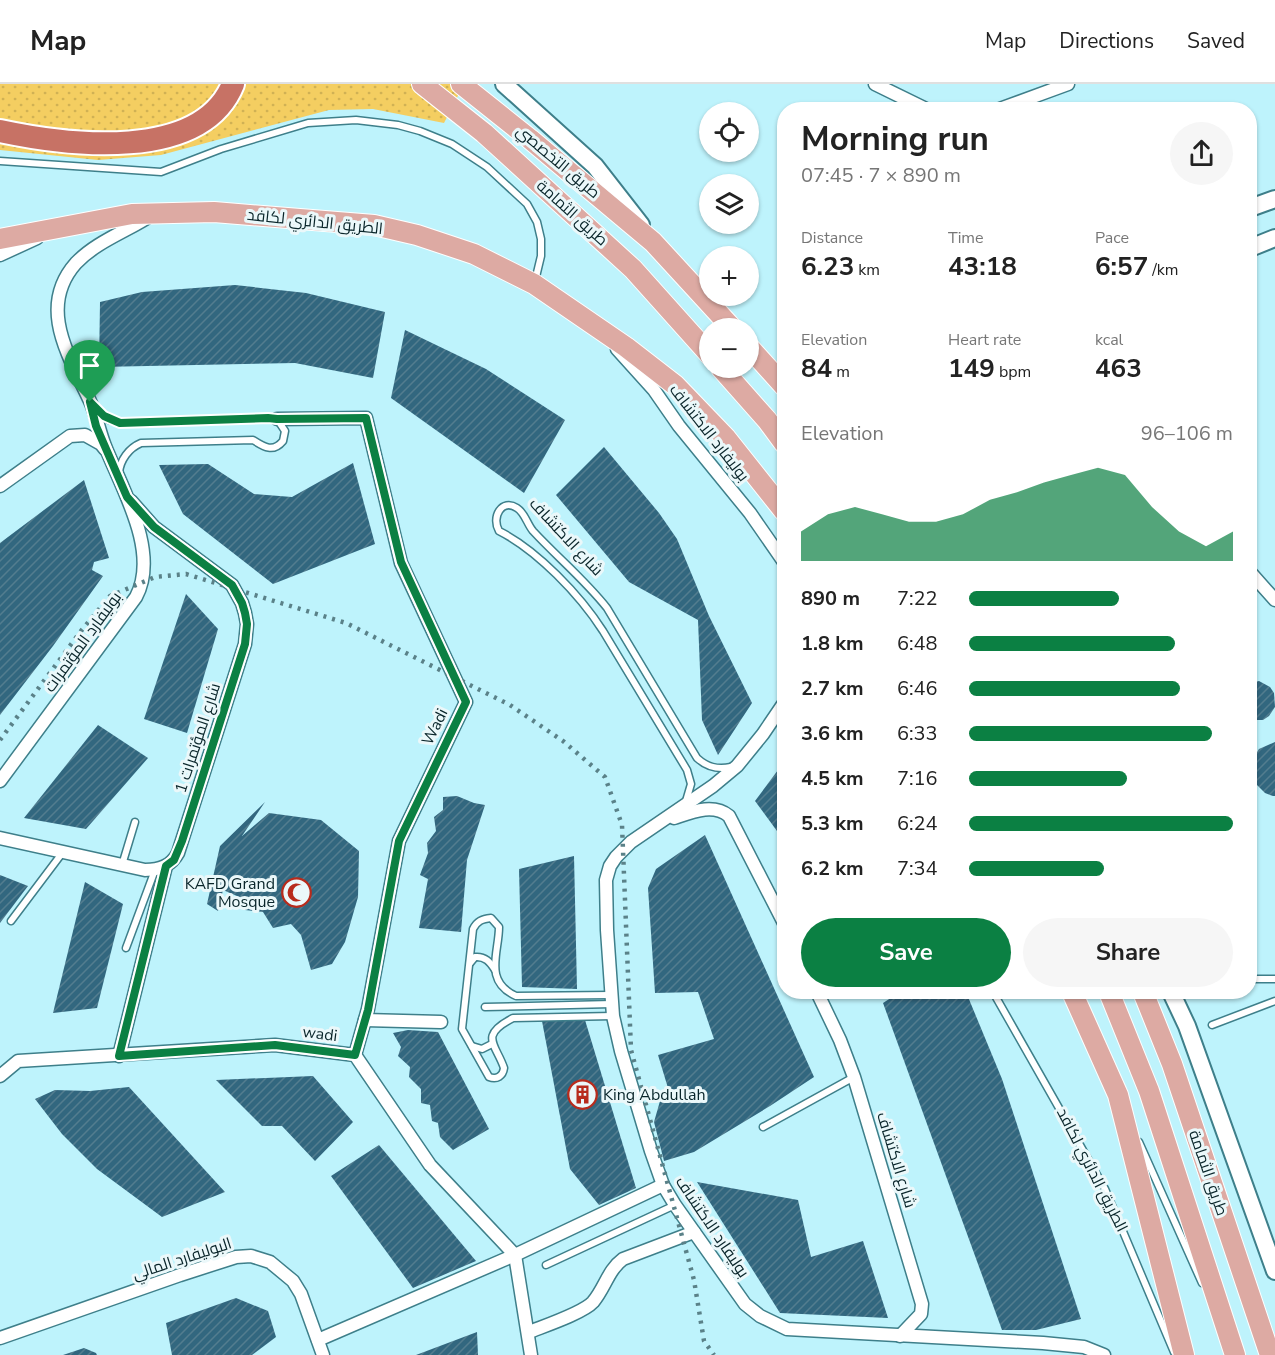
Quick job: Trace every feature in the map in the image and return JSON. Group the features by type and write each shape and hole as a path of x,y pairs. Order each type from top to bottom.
{"highway":[{"path":"0,131 96,144 141,142 178,133 213,114 229,94 233,84"}],"main road":[{"name":"طريق الثمامة","path":"422,84 484,133 633,269 699,343"},
{"name":"طريق التخصصي","path":"461,84 654,242"},
{"path":"508,87 595,166 654,242 723,318"},
{"path":"1257,205 1275,199"},
{"name":"الطريق الدائري لكافد","path":"0,239 132,214 214,212 374,225 417,235 474,254 534,284 626,347 675,385 726,438 777,502"},
{"path":"1257,245 1275,238"},
{"path":"759,358 777,378"},
{"path":"730,378 777,434"},
{"name":"الطريق الدائري لكافد","path":"1075,999 1118,1095 1184,1355"},
{"name":"طريق الثمامة","path":"1112,999 1149,1090 1234,1355"},
{"name":"طريق الثمامة","path":"1146,999 1172,1064 1270,1355"},
{"name":"طريق الثمامة","path":"1174,999 1187,1026 1275,1271"}],"street":[{"path":"875,84 912,102"},
{"path":"1019,102 1068,84"},
{"name":"بوليفارد المؤتمرات","path":"0,781 136,597 141,587 145,555 127,497 96,426 90,402 61,340 57,321 59,297 76,263 107,240 140,224 156,212"},
{"path":"0,255 63,227"},
{"name":"بوليفارد الاكتشاف","path":"600,330 654,390 679,426 750,513 777,552"},
{"name":"Wadi","path":"277,419 366,418 401,562 466,702 399,841 365,1020 355,1055"},
{"path":"0,486 70,436 85,435 101,444 107,452"},
{"name":"شارع المؤتمرات 1","path":"119,1056 160,868 174,860 182,841 245,644 247,624 242,603 232,585 154,527 127,497"},
{"path":"1257,580 1275,600"},
{"name":"بوليفارد الاكتشاف","path":"777,713 738,766 621,850 610,866 606,880 612,1005 621,1051 663,1185 745,1304 760,1316 787,1329 1084,1347 1104,1355"},
{"path":"662,822 708,808 720,810 729,816 777,909"},
{"path":"0,838 141,869 160,868"},
{"name":"شارع الاكتشاف","path":"820,999 854,1077 922,1304 921,1314 900,1336"},
{"path":"365,1020 441,1022"},
{"name":"wadi","path":"0,1076 18,1061 275,1045 355,1055 430,1165 515,1255"},
{"path":"318,1340 515,1255 663,1185"},
{"path":"529,1332 591,1304 610,1272 623,1259 694,1232"},
{"path":"515,1255 531,1355"},
{"name":"البوليفارد المالي","path":"0,1338 157,1283 242,1256 251,1256 270,1262 293,1281 302,1294 323,1355"}],"lane":[{"path":"0,161 162,172 221,149 308,123 356,120 398,125 452,144 493,172 527,204 537,222 541,239 541,256 534,284"},
{"path":"90,402 104,416 120,423 268,418 277,419 283,425 285,437 279,446 273,449 253,440 141,443 134,446 126,455 120,466 119,477"},
{"name":"شارع الاكتشاف","path":"684,805 691,784 687,770 634,681 591,611 535,554 515,539 499,531 495,519 503,507 510,505 516,507 532,530 595,592 607,608 697,758 716,769 738,766"},
{"path":"122,865 135,822"},
{"path":"11,921 64,852"},
{"path":"126,948 160,868"},
{"path":"496,970 494,957 499,927 491,918 483,918 473,929 462,1029 489,1077 498,1077 504,1068 492,1044 492,1037 498,1029 513,1018 612,1005"},
{"path":"470,963 475,957 481,957 492,964 507,992 516,996 612,1005"},
{"path":"1257,979 1275,979"},
{"name":"الطريق الدائري لكافد","path":"997,999 1095,1169 1116,1212 1175,1355"},
{"path":"1212,1025 1275,1001"},
{"path":"485,1007 612,1005"},
{"path":"472,1046 482,1049 492,1044"},
{"path":"763,1127 854,1077"},
{"path":"1118,1095 1234,1355"},
{"path":"546,1265 675,1205"}],"shaded area":[{"path":"0,84 464,84 444,123 373,109 329,110 161,155 98,160 0,150"}],"building":[{"path":"235,285 306,293 385,312 373,378 295,363 99,367 100,302 142,292"},
{"path":"405,330 486,369 565,420 524,493 391,398"},
{"path":"604,447 659,513 677,539 709,616 752,703 718,755 702,720 698,620 629,582 556,495"},
{"path":"353,463 375,544 273,584 183,514 159,465 208,464 254,494 292,497"},
{"path":"84,480 109,558 94,562 92,570 103,576 0,715 0,543"},
{"path":"186,594 218,629 187,733 144,719"},
{"path":"1257,681 1270,687 1274,693 1275,707 1263,720 1257,720"},
{"path":"98,725 148,758 86,829 24,818"},
{"path":"1275,742 1275,796 1265,793 1257,785 1257,752 1259,749"},
{"path":"777,771 777,831 755,801"},
{"path":"457,796 485,805 467,860 461,932 419,928 428,879 420,875 428,853 427,843 436,831 434,817 443,810 443,797"},
{"path":"265,802 242,836 269,813 321,820 359,851 358,897 345,942 332,964 311,970 301,935 291,924 273,928 263,912 245,910 244,899 223,890 218,911 207,904 220,846"},
{"path":"705,835 814,1077 694,1152 664,1161 654,1122 662,1094 668,1088 658,1055 714,1039 698,992 655,993 648,888 656,869"},
{"path":"574,856 577,989 522,987 519,869"},
{"path":"0,875 28,886 0,923"},
{"path":"85,882 123,904 97,1008 53,1013"},
{"path":"889,999 969,999 1002,1079 1081,1319 1036,1330 1002,1330 883,1003"},
{"name":"King Abdullah","path":"585,1020 636,1188 599,1205 570,1169 542,1021"},
{"path":"408,1030 438,1032 489,1129 453,1150 440,1137 438,1123 432,1121 430,1105 421,1103 421,1089 409,1077 410,1067 398,1056 401,1047 393,1033"},
{"path":"313,1076 353,1122 315,1161 282,1126 262,1126 216,1080"},
{"path":"129,1087 225,1192 162,1217 97,1169 62,1134 35,1099 55,1090 90,1091"},
{"path":"379,1145 476,1261 413,1288 331,1176"},
{"path":"697,1182 798,1200 811,1257 863,1241 888,1318 780,1313"},
{"path":"236,1298 268,1311 276,1337 252,1355 172,1355 166,1323"},
{"path":"477,1332 478,1355 416,1355"},
{"path":"84,1348 97,1355 63,1355"}],"railway":[{"path":"0,740 110,596 155,577 186,574 346,623 510,705 563,741 605,777 622,825 631,1050 694,1280 704,1341 714,1355"}],"place":[{"name":"KAFD Grand Mosque","path":"296,893"},
{"name":"King Abdullah","path":"582,1095"}],"route":[{"path":"90,402 109,420 120,423 268,418 366,418 401,562 466,702 399,841 368,1010 355,1055 275,1045 119,1056 166,866 174,860 178,853 245,644 247,624 242,603 232,585 154,527 127,497 96,426 90,402"}]}
